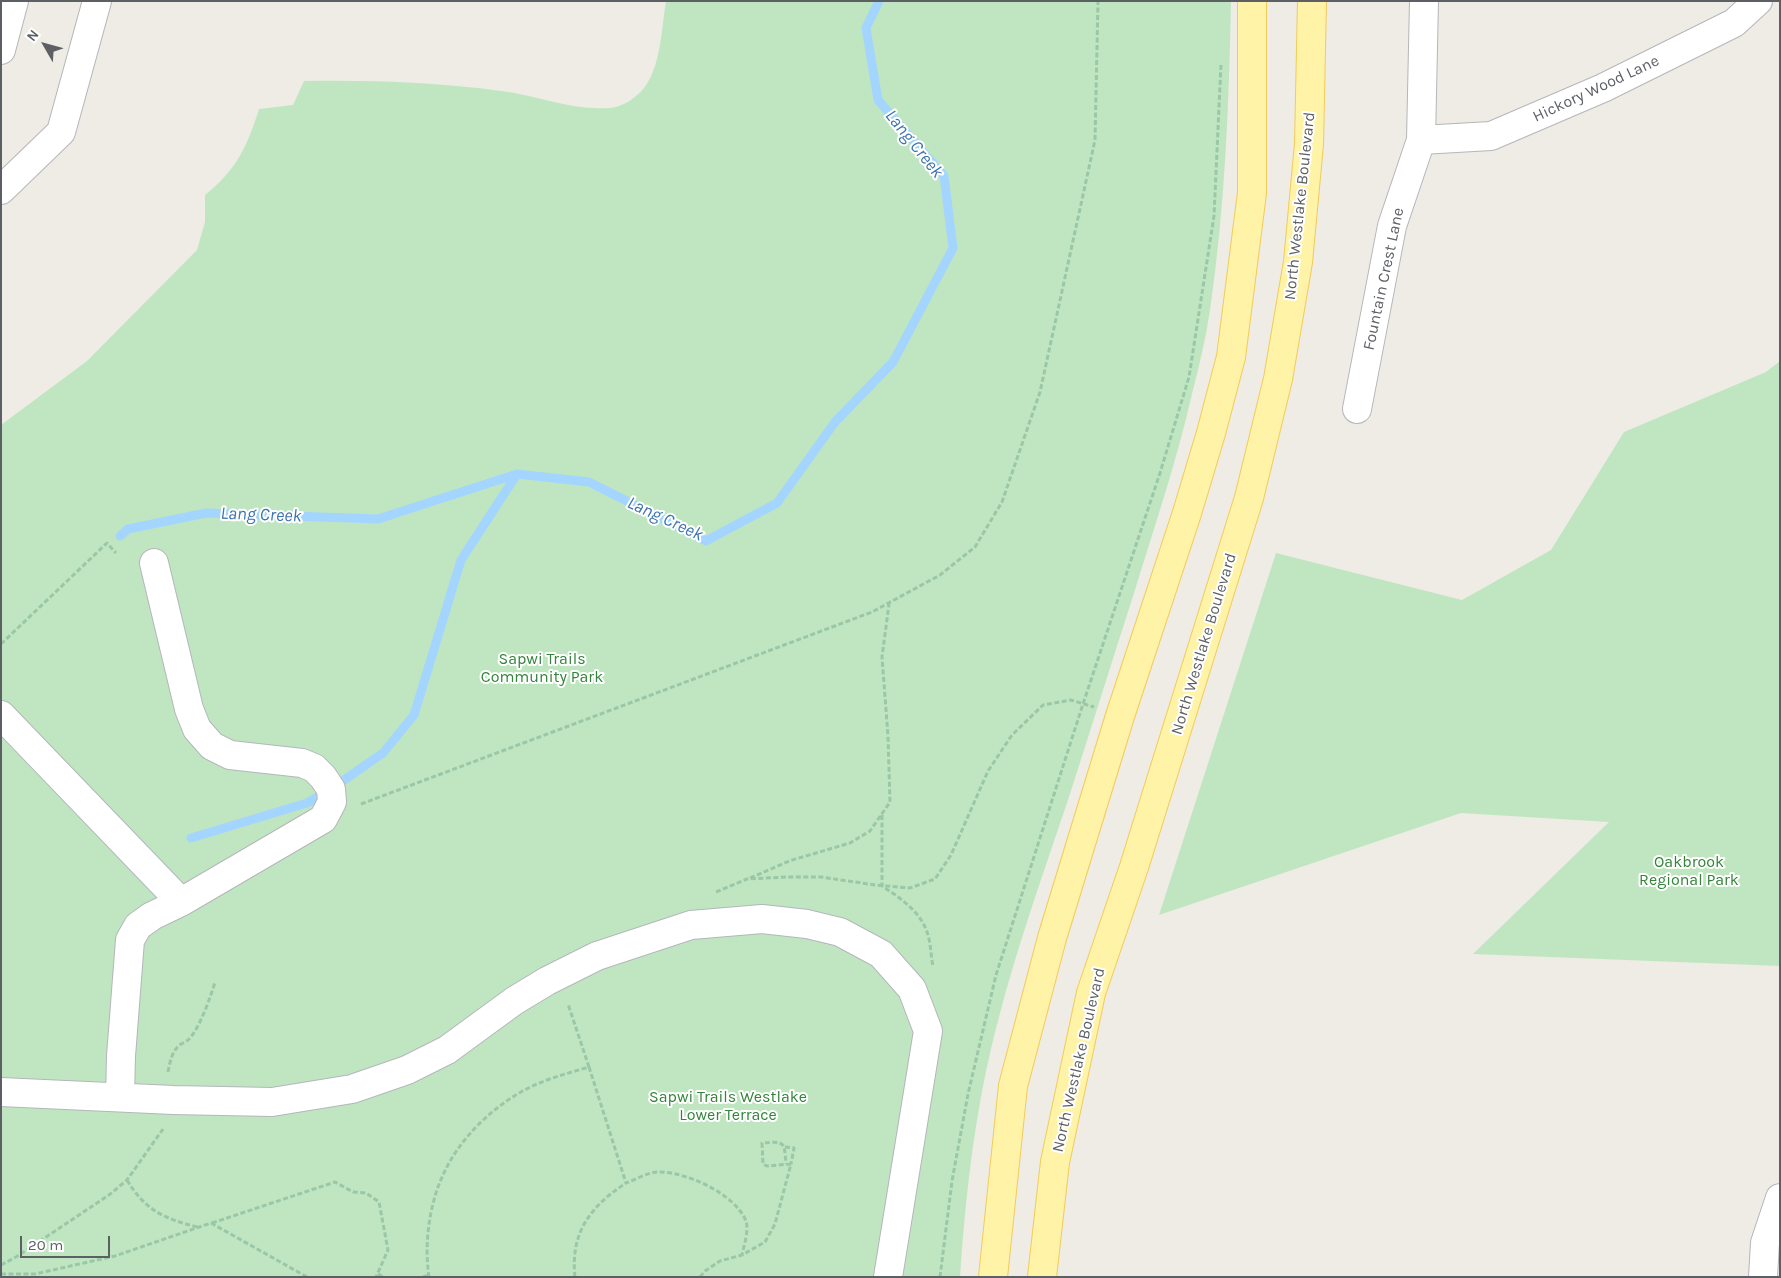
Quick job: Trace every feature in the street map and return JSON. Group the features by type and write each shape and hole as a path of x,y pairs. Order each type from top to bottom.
{"main road":[{"path":"993,1277 1013,1086 1052,938 1120,716 1187,513 1211,433 1231,356 1252,194 1252,1"},
{"name":"North Westlake Boulevard","path":"1042,1277 1056,1162 1091,993 1134,867 1249,498 1278,379 1298,262 1308,154 1312,1"}],"street":[{"path":"1,50 14,1"},
{"path":"1,190 61,132 97,1"},
{"name":"Fountain Crest Lane","path":"1357,409 1392,226 1421,140 1424,1"},
{"name":"Hickory Wood Lane","path":"1421,140 1491,136 1603,88 1734,23 1758,1"},
{"path":"120,1097 130,940 138,926 152,916 181,902 323,819 332,802 330,789 323,777 314,768 302,763 230,755 212,746 197,729 189,709 154,563"},
{"path":"1,715 181,902"},
{"path":"1,1092 167,1100 272,1102 352,1089 407,1070 447,1050 514,1001 597,956 692,925 762,919 807,924 840,932 881,954 912,989 928,1031 888,1277"},
{"path":"1764,1277 1765,1244 1780,1198"}],"path":[{"path":"323,819 872,612 940,575 975,547 1002,502 1040,392 1095,140 1098,1"},
{"path":"940,1277 956,1162 968,1094 996,975 1160,473 1189,376 1214,216 1221,62"},
{"path":"1,644 107,543 116,553"},
{"path":"692,925 715,892 789,861 850,843 870,831 890,802 888,736 882,657 889,603"},
{"path":"747,879 788,876 821,877 910,888 935,879 951,855 988,771 1012,735 1043,705 1071,700 1120,716"},
{"path":"548,981 570,1006 626,1183"},
{"path":"1,1265 110,1195 127,1180 165,1125 173,1054 179,1045 188,1040 198,1023 206,1009 215,982"},
{"path":"422,1277 429,1276 428,1238 434,1201 443,1175 467,1138 496,1109 521,1092 546,1080 589,1066"},
{"path":"700,1277 720,1260 742,1256 765,1242 775,1224 791,1164 794,1148 785,1147 776,1142 762,1142 763,1164 767,1166 791,1164"},
{"path":"785,1147 786,1164"},
{"path":"574,1277 575,1251 581,1230 592,1211 599,1203 626,1183 660,1172 693,1180 718,1190 740,1212 746,1222 747,1230 742,1256"},
{"path":"127,1180 146,1205 174,1222 198,1227"},
{"path":"1,1274 35,1274 115,1256 335,1182 353,1192 366,1193 379,1202 388,1250 377,1275 384,1277"},
{"path":"211,1223 307,1277"}],"green space":[{"name":"Sapwi Trails Community Park","path":"666,1 1231,1 1223,195 1215,272 1204,342 1180,443 1076,776 1006,990 991,1049 978,1113 965,1211 960,1277 1,1277 1,425 87,361 197,250 205,222 205,195 225,176 240,156 259,109 293,105 304,81 403,82 477,88 514,93 581,107 616,107 636,96 651,77 661,39"},
{"name":"Oakbrook Regional Park","path":"1780,361 1780,966 1473,954 1609,822 1461,813 1159,915 1276,553 1462,600 1551,550 1624,432 1766,372"}],"waterway":[{"name":"Lang Creek","path":"120,536 128,529 206,513 378,519 517,474 589,482 706,541 777,503 835,422 893,362 953,248 944,176 878,100 866,28 879,1"},
{"path":"191,838 307,803 383,753 414,715 461,560 517,474"}],"park label":[{"name":"Sapwi Trails Westlake Lower Terrace","path":"728,1106"}]}
